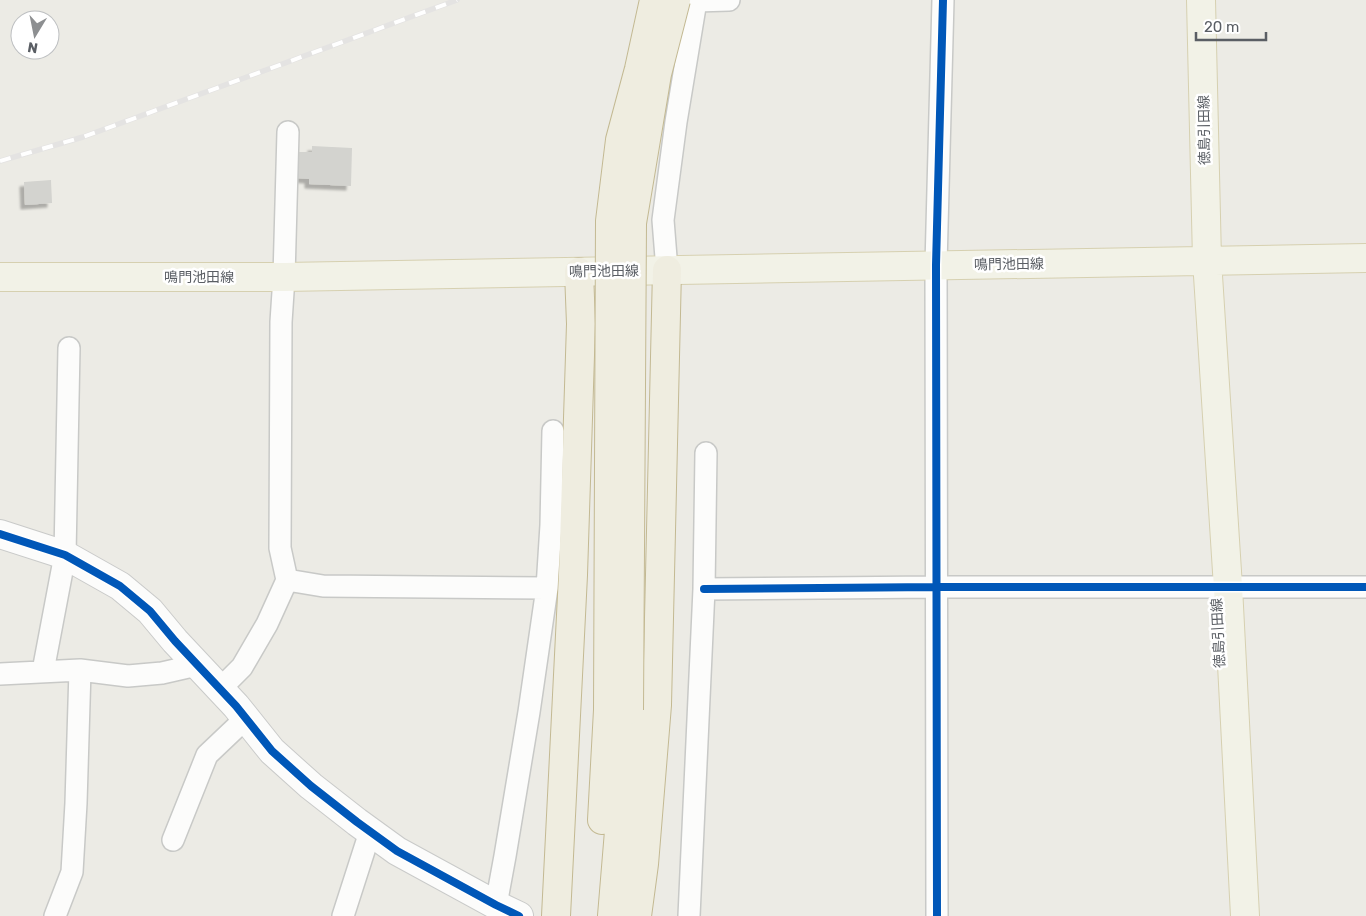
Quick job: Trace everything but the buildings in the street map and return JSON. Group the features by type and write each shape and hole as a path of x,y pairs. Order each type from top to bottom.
{"highway":[{"path":"594,916 619,710 610,221 620,140 639,69 654,0"},
{"path":"612,916 632,222 657,74 676,0"},
{"path":"637,916 644,864 657,705 668,270"},
{"path":"556,916 573,565 581,324 579,272"}],"main road":[{"name":"徳島引田線","path":"1201,0 1207,260 1228,587 1245,916"},
{"path":"1207,260 1366,258"},
{"name":"鳴門池田線","path":"0,277 284,277 1207,260"}],"street":[{"path":"668,270 663,220 676,122 696,1 729,0"},
{"path":"937,916 936,265 944,0"},
{"path":"220,689 242,667 267,624 287,580 280,548 281,322 288,132"},
{"path":"43,671 65,555 68,348"},
{"path":"509,912 505,856 547,588 551,525 553,431"},
{"path":"689,916 704,589 706,453"},
{"path":"0,534 65,555 120,586 150,610 246,718 272,751 311,786 397,852 509,912"},
{"path":"287,580 322,586 547,588"},
{"path":"704,589 936,587 1366,588"},
{"path":"0,674 80,670 128,676 162,673 198,666"},
{"path":"55,916 72,872 80,670"},
{"path":"173,840 206,755 246,718"},
{"path":"343,916 370,832"}],"railway":[{"path":"0,161 83,137 457,0"}],"cycle path":[{"path":"937,916 936,265 943,0"},
{"path":"0,534 65,555 120,586 150,611 175,641 236,706 272,751 311,786 397,851 519,916"},
{"path":"704,589 1366,587"}]}
